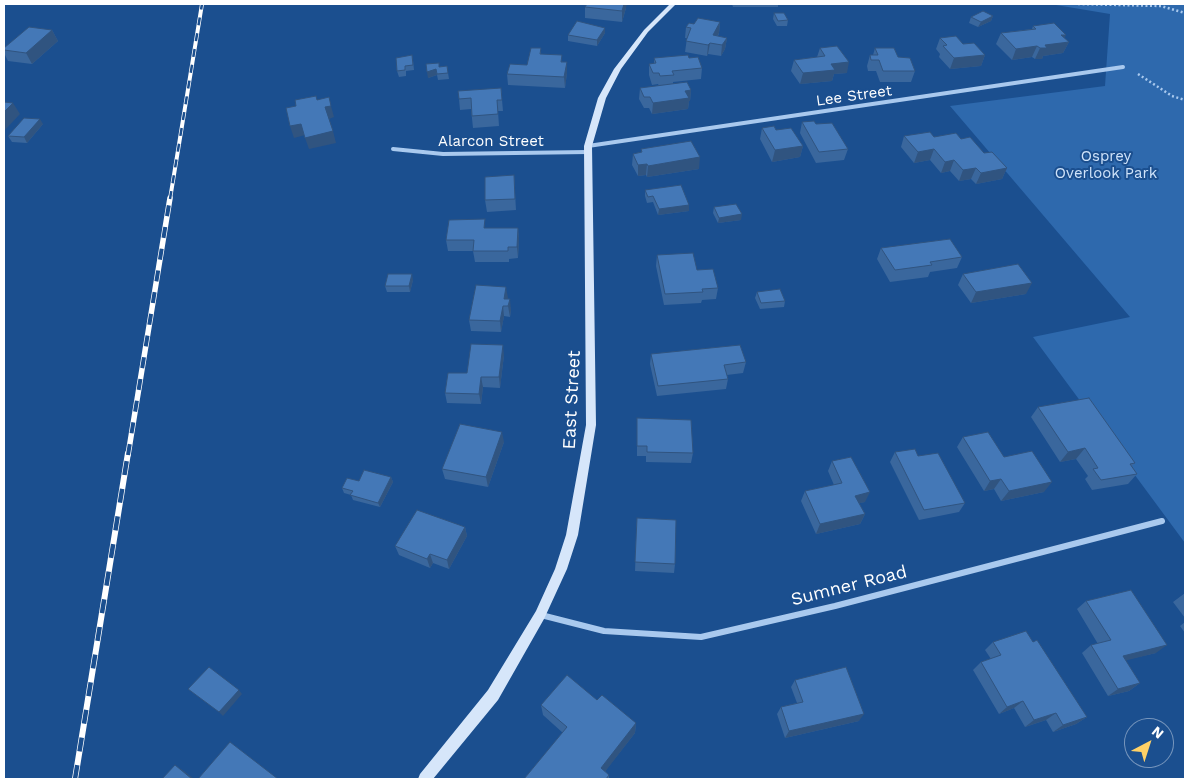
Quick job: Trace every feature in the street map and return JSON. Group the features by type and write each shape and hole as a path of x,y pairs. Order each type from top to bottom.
{"street":[{"name":"East Street","path":"425,779 493,695 540,615 561,569 572,535 591,426 588,149 602,98 618,69 646,31 674,4"},
{"name":"Lee Street","path":"588,149 1123,68"},
{"name":"Alarcon Street","path":"393,149 443,154 588,149"},
{"name":"Sumner Road","path":"540,615 604,631 701,637 835,606 1162,521"}],"path":[{"path":"1078,4 1152,5 1185,13"},
{"path":"1123,68 1148,79 1172,96 1185,100"}],"green space":[{"name":"Osprey Overlook Park","path":"1050,4 1185,4 1185,543 1033,337 1130,317 950,106 1105,86 1110,14"}],"building":[{"path":"587,4 624,4 622,11 585,7"},
{"path":"983,11 993,16 981,22 971,17"},
{"path":"774,13 784,13 788,20 778,21"},
{"path":"698,18 720,22 713,35 727,38 722,45 710,43 708,45 686,41 691,28 686,27 689,23 694,24"},
{"path":"577,21 605,28 597,40 568,35"},
{"path":"1054,23 1066,35 1061,35 1069,42 1045,45 1047,48 1037,46 1016,49 1001,33 1036,29 1033,26"},
{"path":"29,27 52,30 26,53 4,50 4,48"},
{"path":"956,36 963,44 974,43 985,55 954,58 943,46 947,45 940,38"},
{"path":"837,46 849,62 831,64 835,70 803,73 794,60 825,56 820,48"},
{"path":"531,48 541,48 540,54 562,55 561,62 567,62 564,77 507,74 510,64 527,65"},
{"path":"875,48 894,48 898,57 910,58 915,71 883,71 879,60 871,60 870,55 878,55"},
{"path":"412,55 413,65 405,66 405,70 397,71 396,58"},
{"path":"688,55 689,58 698,57 702,68 672,71 674,75 660,76 659,73 653,73 649,64 656,63 654,58"},
{"path":"439,63 439,67 447,66 448,73 437,74 436,69 427,72 426,64"},
{"path":"687,82 691,90 685,91 689,98 653,103 650,97 644,97 640,88"},
{"path":"501,88 502,100 497,100 498,114 472,116 471,98 459,99 458,91"},
{"path":"316,96 317,100 329,97 331,106 325,107 333,131 305,138 301,124 290,126 286,108 296,106 295,100"},
{"path":"4,102 13,103 4,112"},
{"path":"24,118 40,119 24,137 8,136"},
{"path":"814,121 816,124 832,123 848,149 819,152 802,122"},
{"path":"774,126 776,130 791,128 803,146 775,150 762,128"},
{"path":"930,132 934,137 956,133 961,139 970,137 984,153 992,152 1007,168 981,173 976,168 963,170 954,160 945,162 934,149 918,152 904,136"},
{"path":"691,141 700,157 648,166 647,164 638,165 633,154 642,152 641,149"},
{"path":"514,175 515,199 485,200 485,177"},
{"path":"681,185 689,205 659,209 653,196 648,197 645,190"},
{"path":"736,204 742,214 719,218 714,207"},
{"path":"485,219 484,228 518,228 517,247 508,247 508,251 473,251 474,240 446,240 449,220"},
{"path":"950,239 962,257 930,262 932,265 895,270 881,248"},
{"path":"693,253 697,270 713,269 718,288 702,289 703,292 665,294 657,255"},
{"path":"1018,264 1032,283 976,292 963,274"},
{"path":"388,274 412,274 409,286 385,286"},
{"path":"476,285 506,287 504,299 510,299 508,306 503,306 500,321 469,320"},
{"path":"780,289 785,301 761,303 757,292"},
{"path":"471,344 503,345 499,377 481,377 479,394 445,393 448,373 467,373"},
{"path":"740,345 746,362 724,365 728,379 658,386 651,354"},
{"path":"1089,398 1135,463 1130,464 1137,474 1101,480 1093,469 1098,468 1085,448 1068,452 1038,407"},
{"path":"637,418 691,420 693,453 647,452 647,446 637,446"},
{"path":"460,424 502,432 486,477 442,469"},
{"path":"988,432 1004,457 1032,451 1052,482 1009,491 1001,479 990,481 963,437"},
{"path":"915,449 918,456 938,453 965,503 924,510 895,452"},
{"path":"851,457 870,492 855,496 865,514 820,524 805,491 842,483 832,461"},
{"path":"364,470 391,477 378,503 350,495 353,491 342,488 347,478 359,481"},
{"path":"417,510 465,527 447,560 430,554 427,559 395,546"},
{"path":"637,518 676,520 675,564 635,562"},
{"path":"1131,590 1167,645 1123,656 1140,683 1118,689 1091,645 1111,640 1086,601"},
{"path":"1026,631 1033,642 1037,640 1087,717 1063,725 1056,713 1034,720 1023,701 1007,707 981,662 1001,655 993,642"},
{"path":"209,667 239,690 219,712 188,689"},
{"path":"846,667 864,714 789,731 781,707 803,702 795,680"},
{"path":"567,675 597,700 602,695 636,723 601,768 609,775 606,779 524,779 567,727 541,705"},
{"path":"230,742 278,779 198,779"},
{"path":"175,765 192,779 162,779"}],"railway":[{"path":"170,199 202,4"},
{"path":"128,455 170,198"},
{"path":"75,779 128,453"}]}
